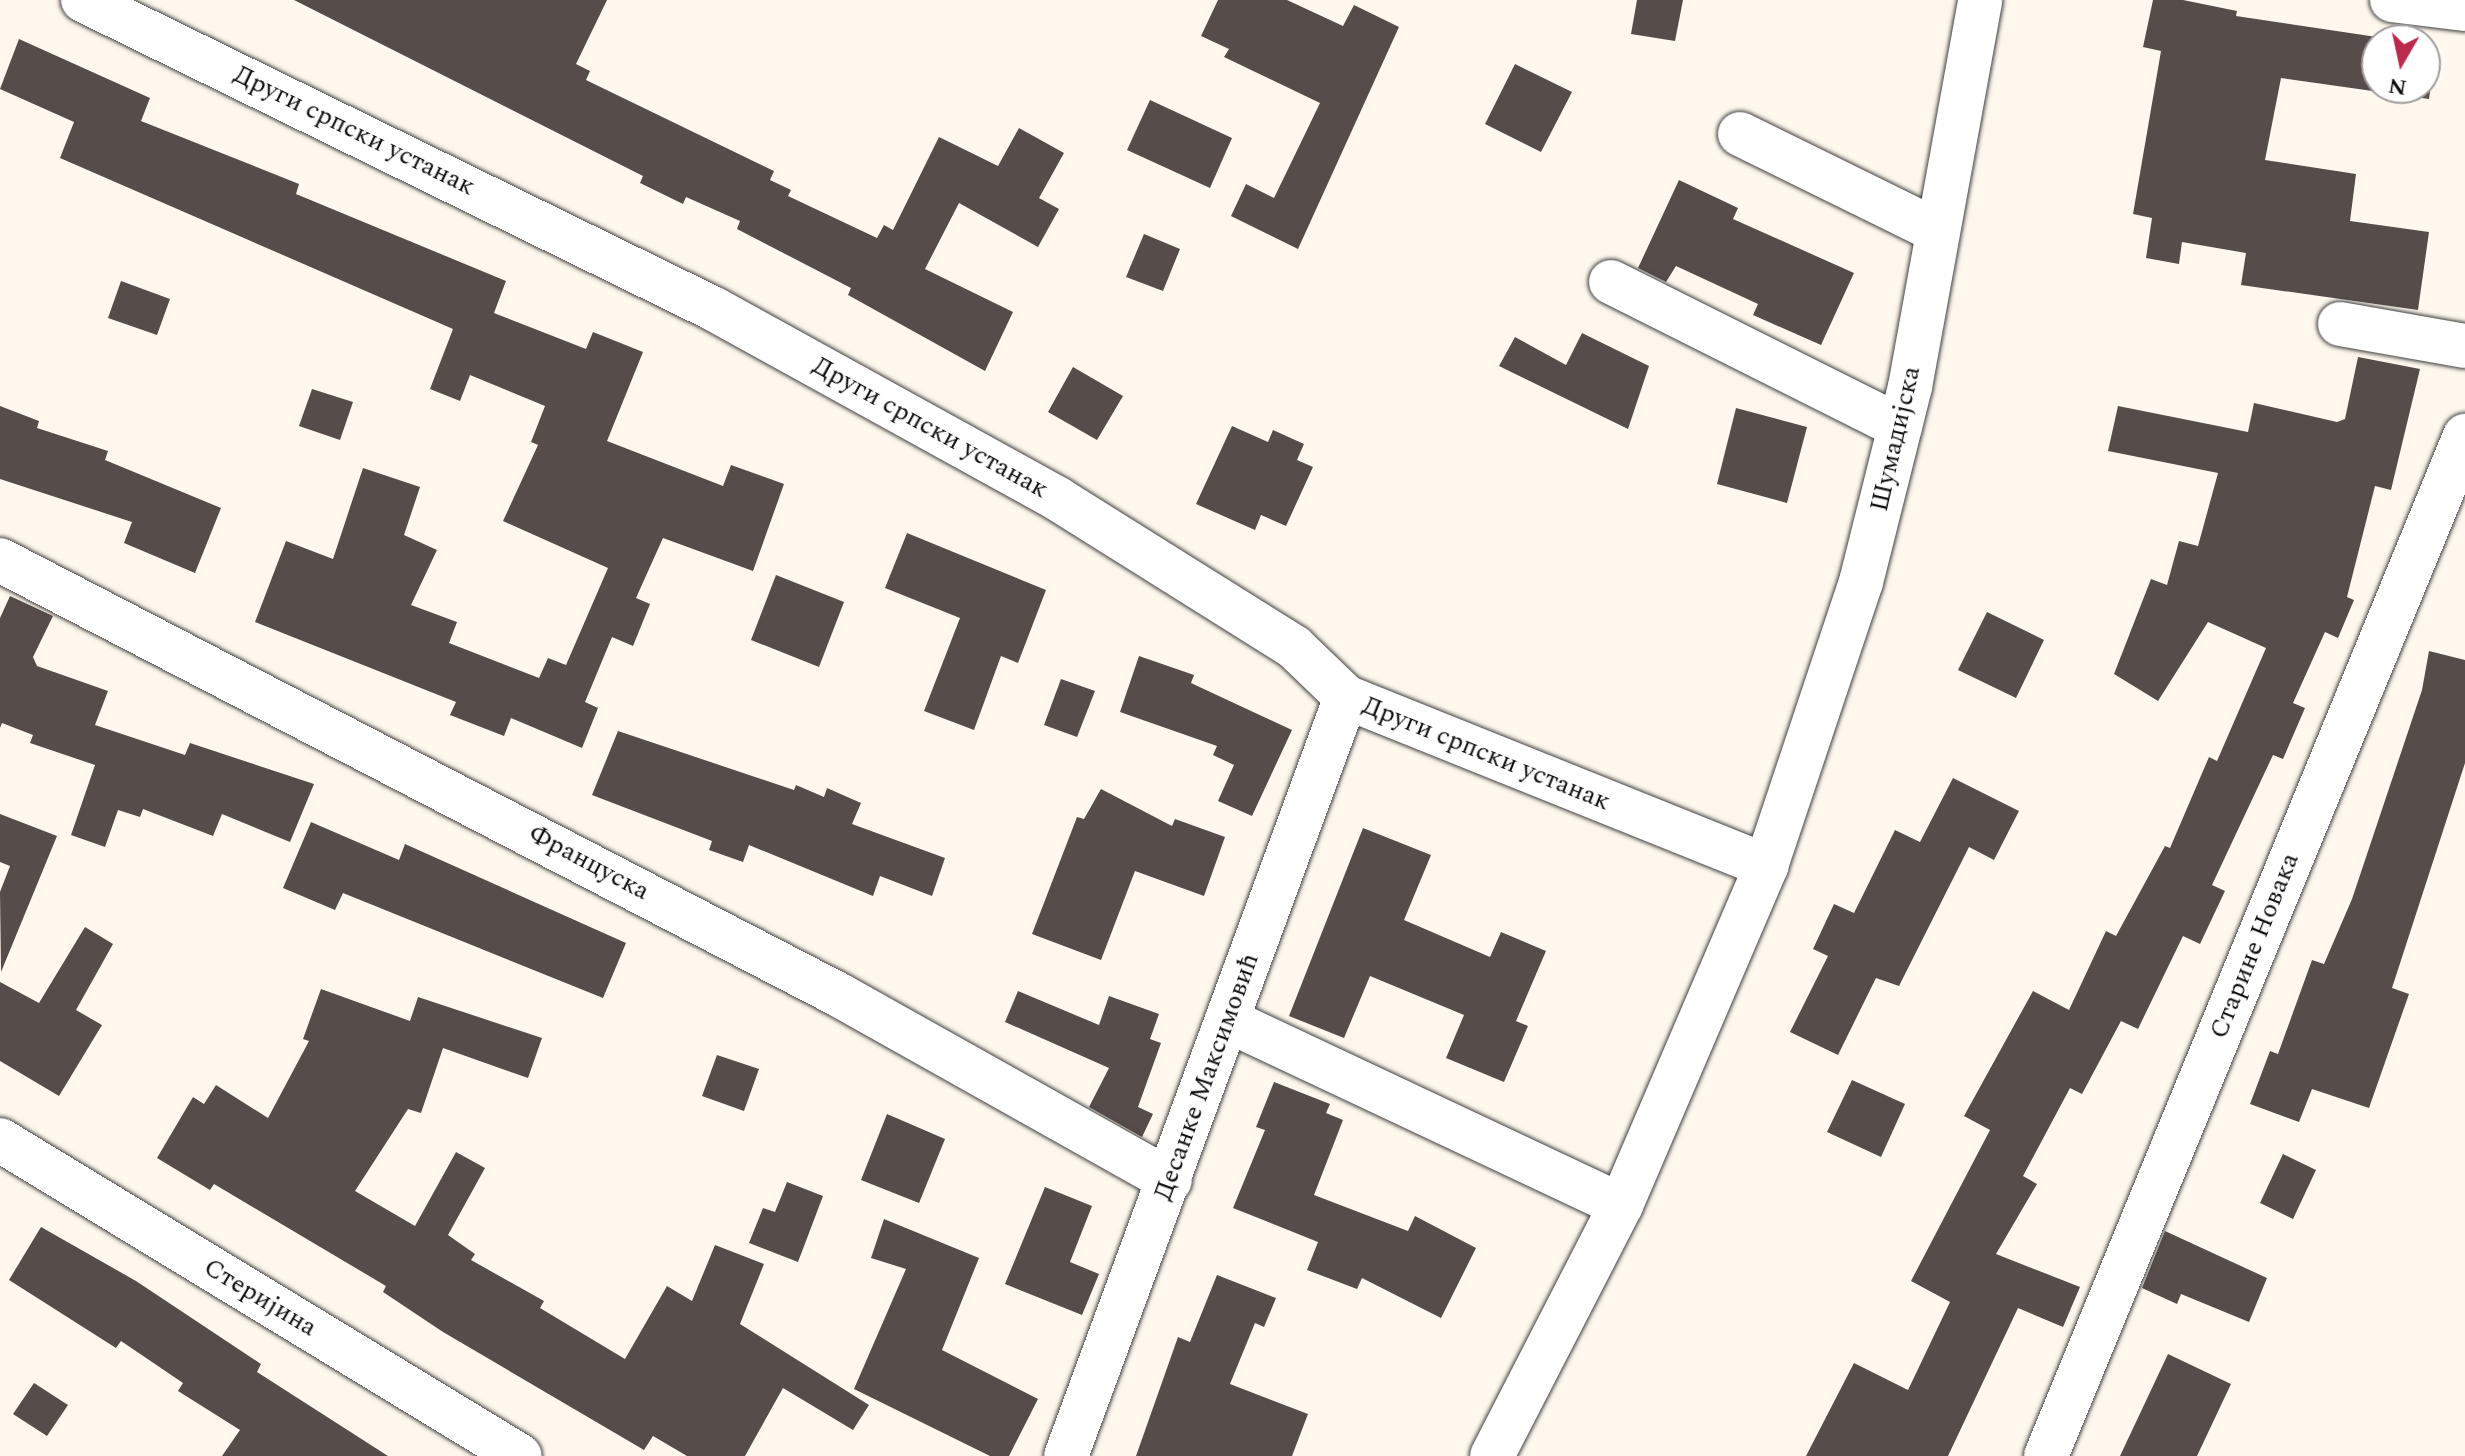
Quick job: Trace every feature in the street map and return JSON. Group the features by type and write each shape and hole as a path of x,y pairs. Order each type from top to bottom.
{"street":[{"name":"Други српски устанак","path":"83,0 714,309 1058,499 1294,647 1346,697 1766,866"},
{"name":"Шумадијска","path":"1492,1456 1621,1205 1766,866 1861,582 1900,427 1980,0"},
{"path":"2392,0 2465,9"},
{"path":"1740,134 1937,231"},
{"path":"1611,282 1900,427"},
{"path":"2340,324 2465,346"},
{"name":"Старине Новака","path":"2046,1456 2465,436"},
{"name":"Француска","path":"0,560 799,974 1170,1181"},
{"name":"Десанке Максимовић","path":"1066,1456 1346,697"},
{"path":"1227,1020 1621,1205"},
{"name":"Стеријина","path":"0,1140 520,1456"}],"building":[{"path":"294,0 607,0 576,64 590,71 586,80 774,171 770,180 791,190 788,196 877,238 884,225 893,230 939,137 998,166 1019,128 1064,153 1039,198 1059,209 1038,247 959,203 925,269 1013,312 985,371 848,295 851,288 737,229 740,221 686,197 683,204 640,183 643,176"},
{"path":"1218,0 1287,0 1343,26 1354,5 1399,27 1298,249 1231,216 1246,184 1274,198 1320,103 1224,57 1229,49 1201,36"},
{"path":"1637,0 1683,0 1675,41 1631,34"},
{"path":"2153,0 2183,0 2237,11 2236,16 2361,35 2361,89 2281,78 2265,160 2356,174 2350,221 2429,232 2418,310 2241,285 2246,253 2182,242 2179,264 2146,258 2152,218 2133,214 2161,51 2143,47"},
{"path":"19,39 150,98 141,121 299,184 296,194 506,281 494,313 586,349 593,332 643,352 607,441 723,486 731,465 784,484 753,571 663,538 636,598 650,604 633,646 612,637 585,702 598,708 582,748 511,718 504,736 450,715 456,702 255,622 286,541 333,559 363,468 420,487 404,535 437,550 411,605 457,622 449,643 539,678 548,658 566,665 608,568 503,521 538,445 531,442 545,406 470,375 460,401 430,389 453,329 60,158 74,122 0,89"},
{"path":"1515,64 1572,92 1541,152 1485,124"},
{"path":"1150,100 1232,138 1210,188 1127,150"},
{"path":"1679,180 1738,208 1733,219 1854,273 1821,345 1753,315 1758,304 1676,266 1666,282 1638,268"},
{"path":"1144,234 1180,249 1163,291 1126,277"},
{"path":"121,281 170,299 157,335 108,318"},
{"path":"1582,333 1649,366 1628,429 1499,366 1515,337 1566,365"},
{"path":"2358,357 2420,369 2391,490 2375,486 2347,597 2354,600 2338,638 2325,632 2293,703 2305,708 2283,759 2273,755 2212,885 2225,891 2200,944 2183,936 2138,1029 2121,1021 2082,1094 2070,1088 2023,1176 2037,1184 1996,1254 2080,1287 2063,1327 2018,1308 1948,1456 1806,1456 1854,1363 1908,1390 1950,1302 1911,1281 1990,1130 1964,1116 2033,991 2069,1010 2106,931 2116,936 2165,846 2170,848 2209,757 2217,761 2266,648 2208,622 2158,701 2114,674 2151,579 2167,585 2179,541 2198,546 2218,473 2108,451 2118,406 2248,432 2254,403 2337,422 2345,419"},
{"path":"1073,367 1123,396 1097,440 1048,412"},
{"path":"312,389 353,402 340,440 299,426"},
{"path":"0,406 39,421 37,428 108,451 105,460 221,508 195,573 124,543 132,522 0,479"},
{"path":"1736,408 1807,427 1787,503 1717,484"},
{"path":"1232,426 1268,442 1273,430 1304,444 1297,460 1313,467 1286,526 1261,515 1255,530 1196,504"},
{"path":"907,533 1046,590 1018,663 1001,656 974,730 924,711 960,618 885,588"},
{"path":"776,575 844,602 819,667 751,640"},
{"path":"10,596 53,616 33,657 37,666 108,691 95,725 185,755 190,743 314,784 290,842 222,814 213,836 143,809 140,817 118,810 105,847 71,835 95,765 30,743 33,735 2,723 0,728 0,618"},
{"path":"1987,612 2044,640 2016,698 1958,670"},
{"path":"2429,651 2465,660 2465,763 2392,988 2409,994 2369,1108 2312,1089 2299,1122 2250,1104 2270,1051 2278,1054 2312,960 2324,964 2352,899 2422,690"},
{"path":"1139,656 1194,675 1191,683 1292,730 1252,816 1218,801 1234,765 1213,755 1217,746 1120,712"},
{"path":"1061,679 1095,691 1077,737 1044,725"},
{"path":"618,731 794,790 796,785 824,797 827,788 861,803 852,824 945,858 932,896 880,876 873,896 749,845 743,862 709,850 712,841 592,795"},
{"path":"1953,778 2019,811 1994,860 1969,847 1899,986 1876,978 1838,1055 1790,1032 1828,956 1813,949 1834,904 1854,913 1895,830 1920,842"},
{"path":"1101,789 1172,826 1175,819 1225,837 1204,896 1135,871 1101,960 1032,934 1077,817 1084,819"},
{"path":"0,814 57,836 1,972 0,892 10,866 0,862"},
{"path":"311,822 399,860 405,844 626,943 603,998 343,893 335,910 283,888"},
{"path":"1363,828 1431,855 1404,920 1490,957 1501,932 1546,951 1516,1021 1528,1026 1504,1082 1446,1058 1464,1015 1370,976 1344,1038 1289,1016"},
{"path":"85,927 113,944 76,1010 102,1025 59,1096 0,1061 0,982 39,1003"},
{"path":"321,989 410,1021 418,997 542,1038 528,1078 443,1048 421,1113 408,1109 355,1191 415,1226 456,1152 485,1168 448,1235 475,1254 471,1260 544,1301 540,1308 625,1359 667,1286 692,1301 715,1245 764,1264 740,1324 869,1405 853,1430 783,1388 745,1456 687,1456 653,1436 644,1450 443,1332 383,1292 386,1286 214,1184 210,1190 157,1158 193,1097 204,1104 216,1085 268,1118 309,1041 303,1039"},
{"path":"1018,991 1099,1025 1109,996 1159,1014 1150,1039 1161,1043 1138,1107 1153,1114 1142,1137 1089,1107 1109,1068 1005,1022"},
{"path":"717,1055 759,1069 744,1111 702,1096"},
{"path":"1852,1080 1905,1104 1881,1157 1827,1132"},
{"path":"1274,1082 1330,1104 1326,1113 1343,1120 1314,1195 1408,1231 1415,1216 1476,1248 1441,1318 1362,1278 1357,1289 1307,1270 1318,1242 1233,1208 1265,1130 1256,1127"},
{"path":"887,1114 945,1139 919,1203 861,1180"},
{"path":"2283,1154 2316,1170 2293,1219 2260,1203"},
{"path":"787,1182 823,1196 798,1262 749,1243 763,1208 775,1212"},
{"path":"1045,1187 1092,1206 1070,1262 1099,1274 1082,1315 1005,1284"},
{"path":"884,1219 979,1258 942,1350 1038,1399 1009,1456 990,1456 854,1389 906,1269 871,1258"},
{"path":"41,1227 136,1281 261,1364 257,1372 388,1456 222,1456 240,1430 178,1391 183,1383 121,1341 116,1348 9,1280"},
{"path":"2165,1231 2267,1278 2249,1322 2181,1294 2177,1304 2142,1288"},
{"path":"1217,1275 1276,1298 1264,1327 1255,1323 1230,1384 1308,1414 1292,1456 1136,1456 1178,1337 1190,1342"},
{"path":"2168,1354 2231,1384 2197,1456 2120,1456"},
{"path":"34,1383 68,1405 47,1436 13,1414"}]}
